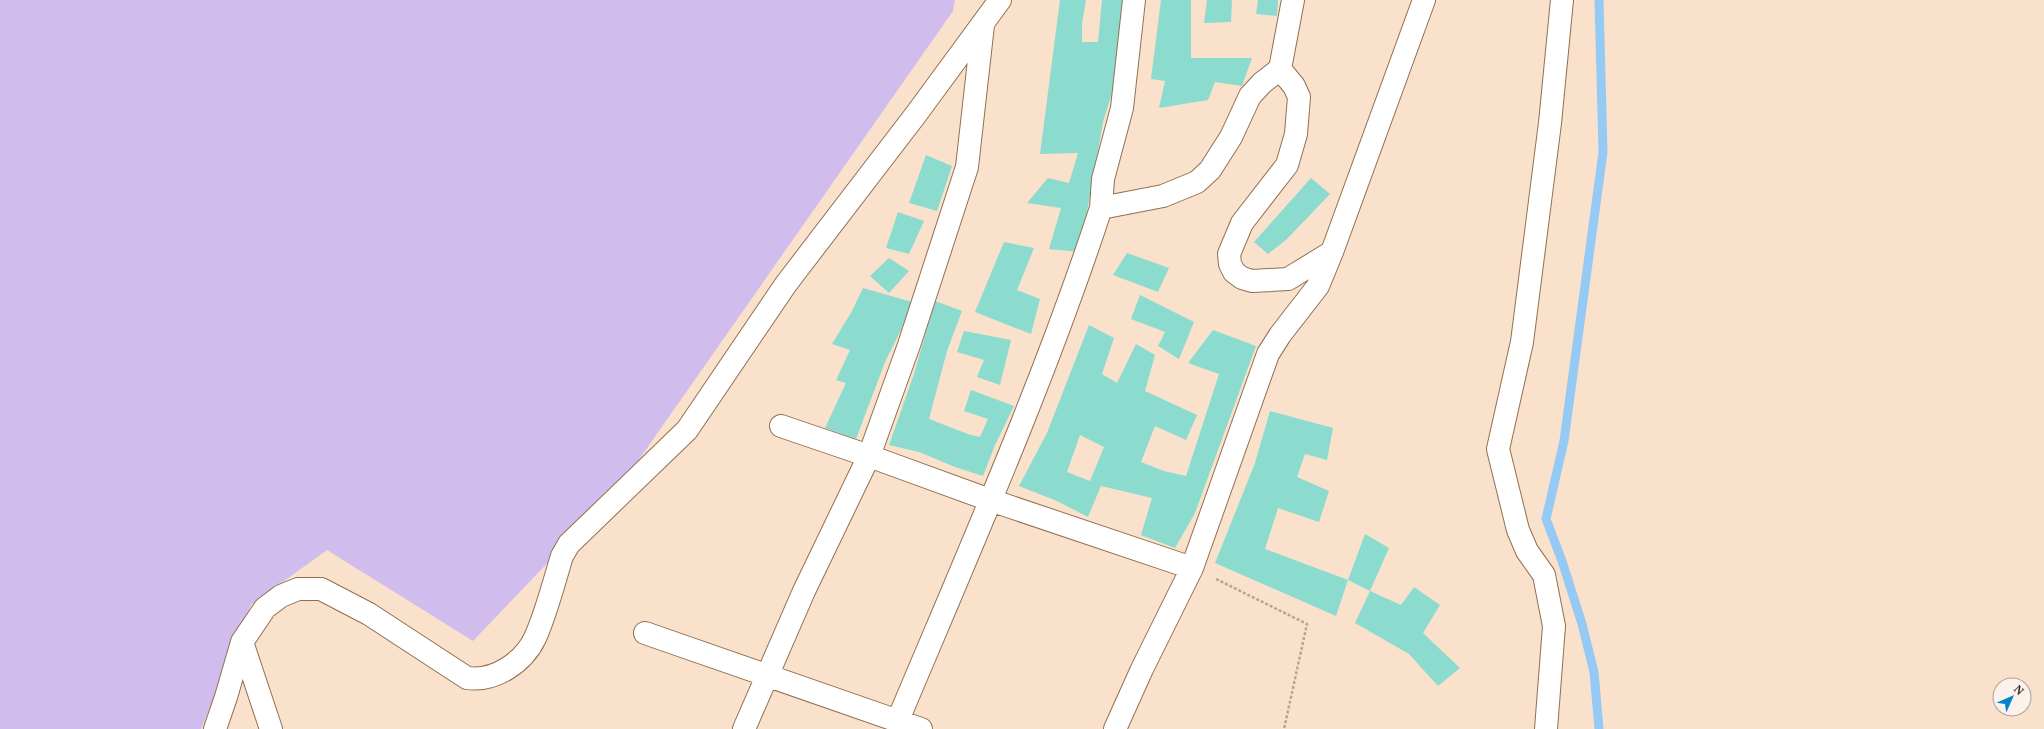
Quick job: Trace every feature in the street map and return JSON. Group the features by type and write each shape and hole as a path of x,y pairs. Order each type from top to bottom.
{"street":[{"path":"744,729 804,591 869,456 909,345 968,167 986,0"},
{"path":"215,729 242,642 265,608 281,596 298,589 321,589 369,614 467,678 479,680 495,675 511,666 526,652 535,638 562,556 569,544 687,430 786,284 1000,0"},
{"path":"898,720 990,500 1073,290 1101,208 1103,179 1122,108 1134,0"},
{"path":"1101,208 1163,196 1197,182 1210,170 1227,143 1250,96 1262,83 1280,69 1292,0"},
{"path":"1115,729 1142,669 1192,568 1268,354 1280,335 1318,286 1332,252 1424,0"},
{"path":"1546,729 1554,626 1544,575 1527,550 1518,530 1498,449 1522,342 1550,123 1562,0"},
{"path":"1280,69 1294,86 1299,97 1296,134 1287,165 1242,223 1229,254 1230,264 1234,272 1242,278 1252,281 1288,279 1332,252"},
{"path":"781,426 990,500 1192,568"},
{"path":"645,634 921,729"},
{"path":"242,642 271,729"}],"path":[{"path":"1192,568 1307,624 1284,729"}],"shaded area":[{"path":"0,0 955,0 953,11 619,488 473,641 327,550 251,605 201,729 0,729"}],"building":[{"path":"1060,0 1086,0 1082,23 1082,42 1098,42 1102,0 1126,0 1117,77 1103,122 1081,252 1049,249 1061,208 1027,203 1048,178 1069,183 1078,153 1040,154"},
{"path":"1161,0 1191,0 1191,58 1252,58 1242,86 1215,82 1208,100 1159,108 1165,81 1151,79"},
{"path":"1207,0 1232,0 1231,22 1204,23"},
{"path":"1258,0 1278,0 1277,16 1256,14"},
{"path":"926,155 952,166 937,211 909,203"},
{"path":"1311,178 1330,194 1287,239 1268,254 1254,242"},
{"path":"898,212 924,221 909,254 886,248"},
{"path":"1004,242 1034,248 1017,290 1040,299 1031,334 975,312"},
{"path":"1127,253 1169,268 1158,292 1113,275"},
{"path":"889,258 909,271 889,293 870,276"},
{"path":"863,288 912,302 901,330 885,362 856,439 825,428 846,383 836,380 850,350 832,344 852,311"},
{"path":"1140,295 1194,322 1179,359 1158,346 1165,332 1131,319"},
{"path":"935,301 962,311 947,351 929,419 980,437 988,419 964,411 971,390 1014,406 995,445 983,476 955,467 919,452 889,445 914,374"},
{"path":"1089,325 1114,338 1102,374 1117,383 1136,344 1155,355 1145,391 1197,415 1186,440 1155,426 1141,462 1164,471 1186,476 1219,374 1188,363 1213,330 1256,346 1195,513 1175,548 1141,535 1152,498 1101,486 1088,517 1057,501 1019,486 1047,433","holes":["1080,435 1104,447 1090,481 1067,472"]},
{"path":"964,331 1011,340 1000,385 977,377 984,360 957,352"},
{"path":"1270,411 1333,428 1327,460 1305,454 1297,477 1329,491 1319,522 1278,508 1265,549 1348,580 1336,616 1215,563 1255,463"},
{"path":"1365,534 1389,548 1370,591 1348,580"},
{"path":"1414,587 1440,605 1423,633 1460,668 1438,686 1409,654 1355,623 1370,591 1401,605"}],"waterway":[{"path":"1599,0 1603,152 1564,441 1546,519 1562,561 1582,624 1594,672 1599,729"}]}
